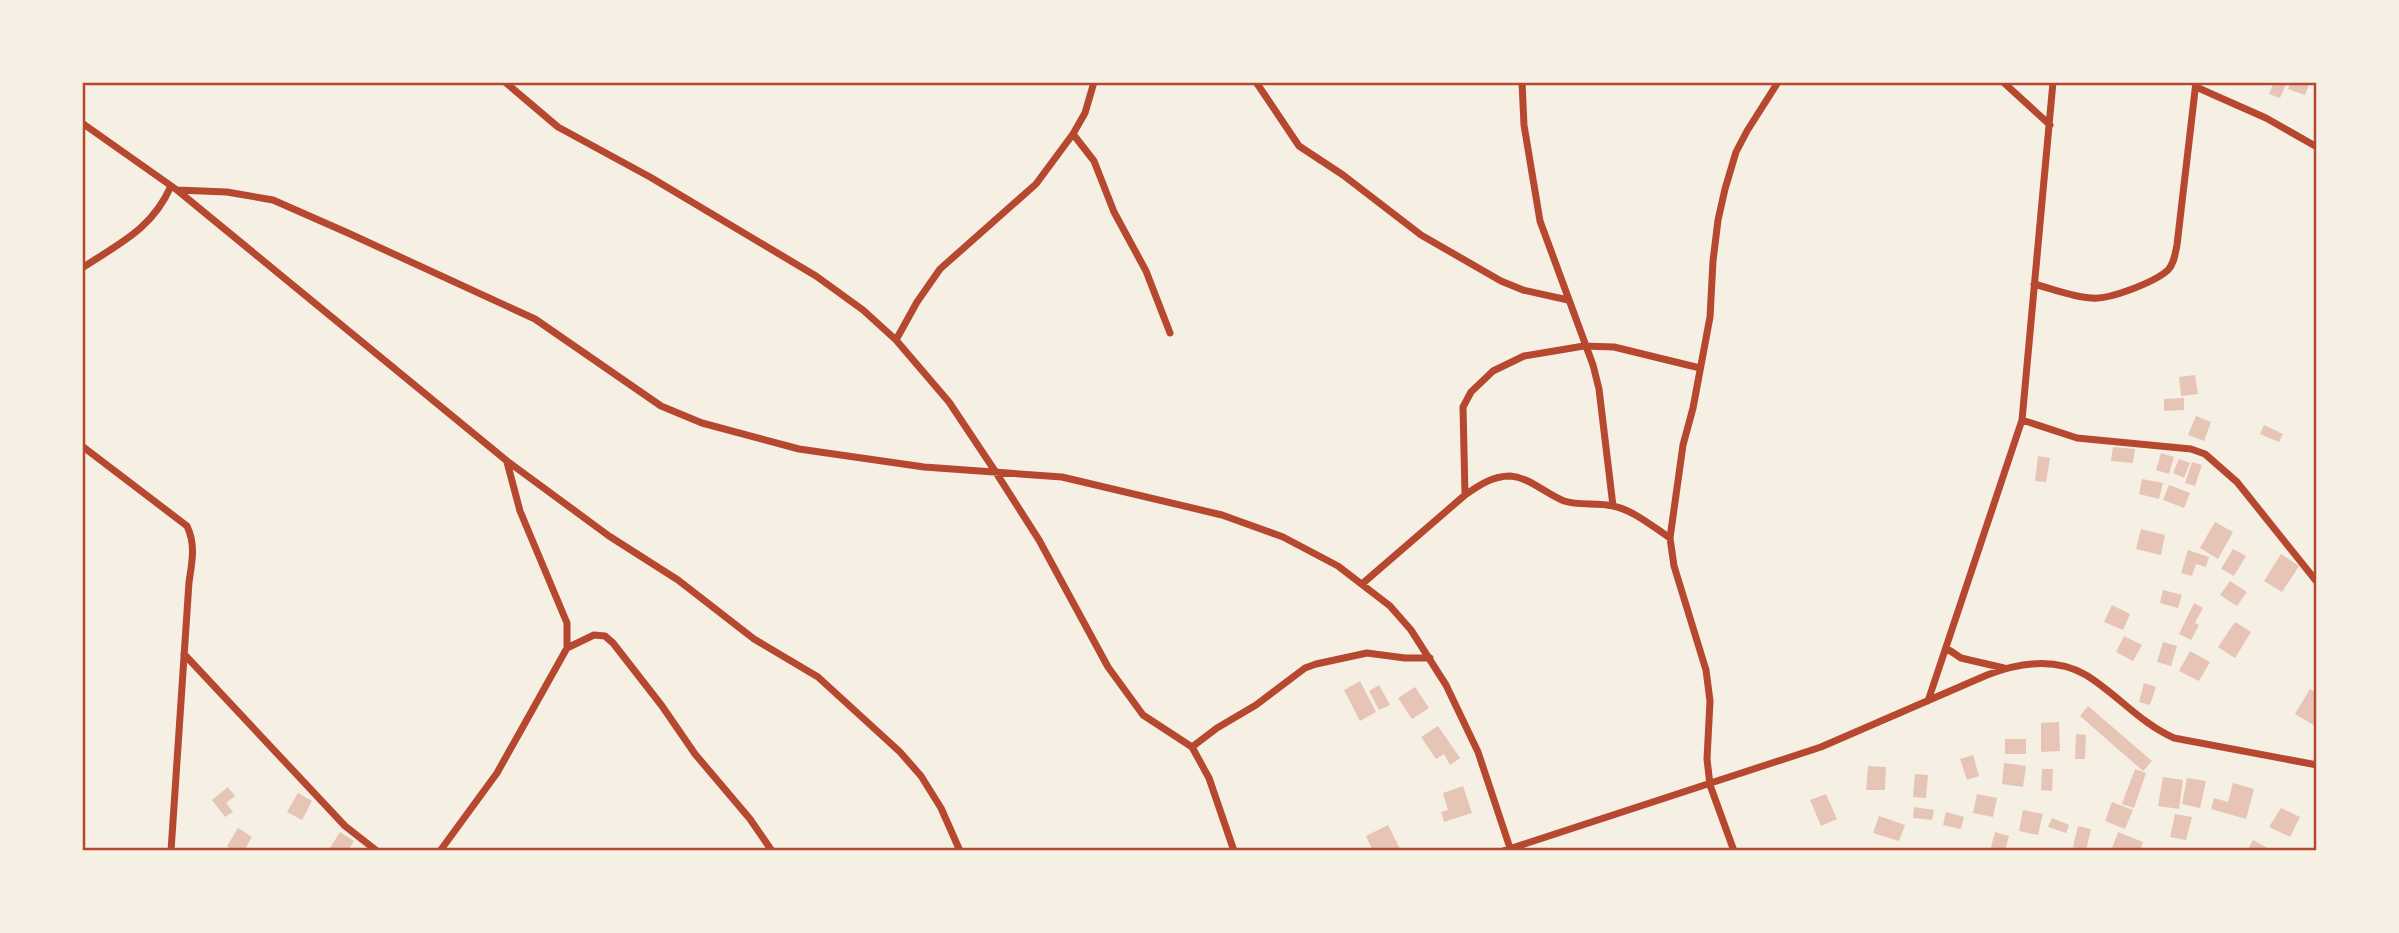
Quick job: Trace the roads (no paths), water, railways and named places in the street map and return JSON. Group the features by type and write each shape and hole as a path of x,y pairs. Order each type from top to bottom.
{"street":[{"path":"505,82 558,127 650,177 816,276 863,310 896,340 948,402 995,471 1039,540 1108,667 1143,715 1192,747 1209,778 1234,851"},
{"path":"896,340 917,302 940,270 1036,184 1085,113 1094,82"},
{"path":"1256,82 1299,146 1343,175 1421,234 1501,281 1523,290 1568,300"},
{"path":"1522,82 1524,125 1540,221 1593,365 1599,389 1613,506"},
{"path":"1734,851 1710,785 1707,760 1710,701 1706,670 1674,566 1670,538 1683,444 1710,317 1718,220 1725,189 1741,141 1778,82"},
{"path":"2003,82 2050,125"},
{"path":"1928,701 2022,420 2053,82"},
{"path":"2034,284 2094,299 2149,282 2167,271 2173,262 2177,245 2196,84 2266,118 2317,147"},
{"path":"82,123 174,188 506,461 609,536 678,580 754,639 818,677 900,752 921,776 941,808 960,851"},
{"path":"1073,134 1094,161 1114,212 1146,271 1170,333"},
{"path":"82,268 137,232 154,216 174,188"},
{"path":"174,188 227,192 273,200 348,233 535,319 661,406 702,423 799,449 924,467 1062,477 1222,515 1283,537 1338,566 1390,606 1411,630 1430,658 1478,752 1508,850 1821,747 2005,668 2035,663 2062,666 2085,675 2157,730 2174,737 2317,765"},
{"path":"1465,495 1463,407 1471,392 1493,372 1524,356 1584,346 1614,347 1700,368"},
{"path":"2022,420 2077,438 2190,449 2205,454 2237,482 2317,582"},
{"path":"82,446 187,526 194,548 171,851"},
{"path":"440,851 498,773 568,648 567,623 520,511 506,461"},
{"path":"1362,584 1465,495 1482,484 1511,476 1526,480 1566,502 1613,506 1629,511 1670,538"},
{"path":"568,648 594,635 605,636 613,643 695,754 750,819 772,851"},
{"path":"1946,648 1961,658 2005,668"},
{"path":"1192,747 1217,728 1256,705 1305,668 1367,653 1430,658"},
{"path":"184,654 345,825 377,851"}]}
